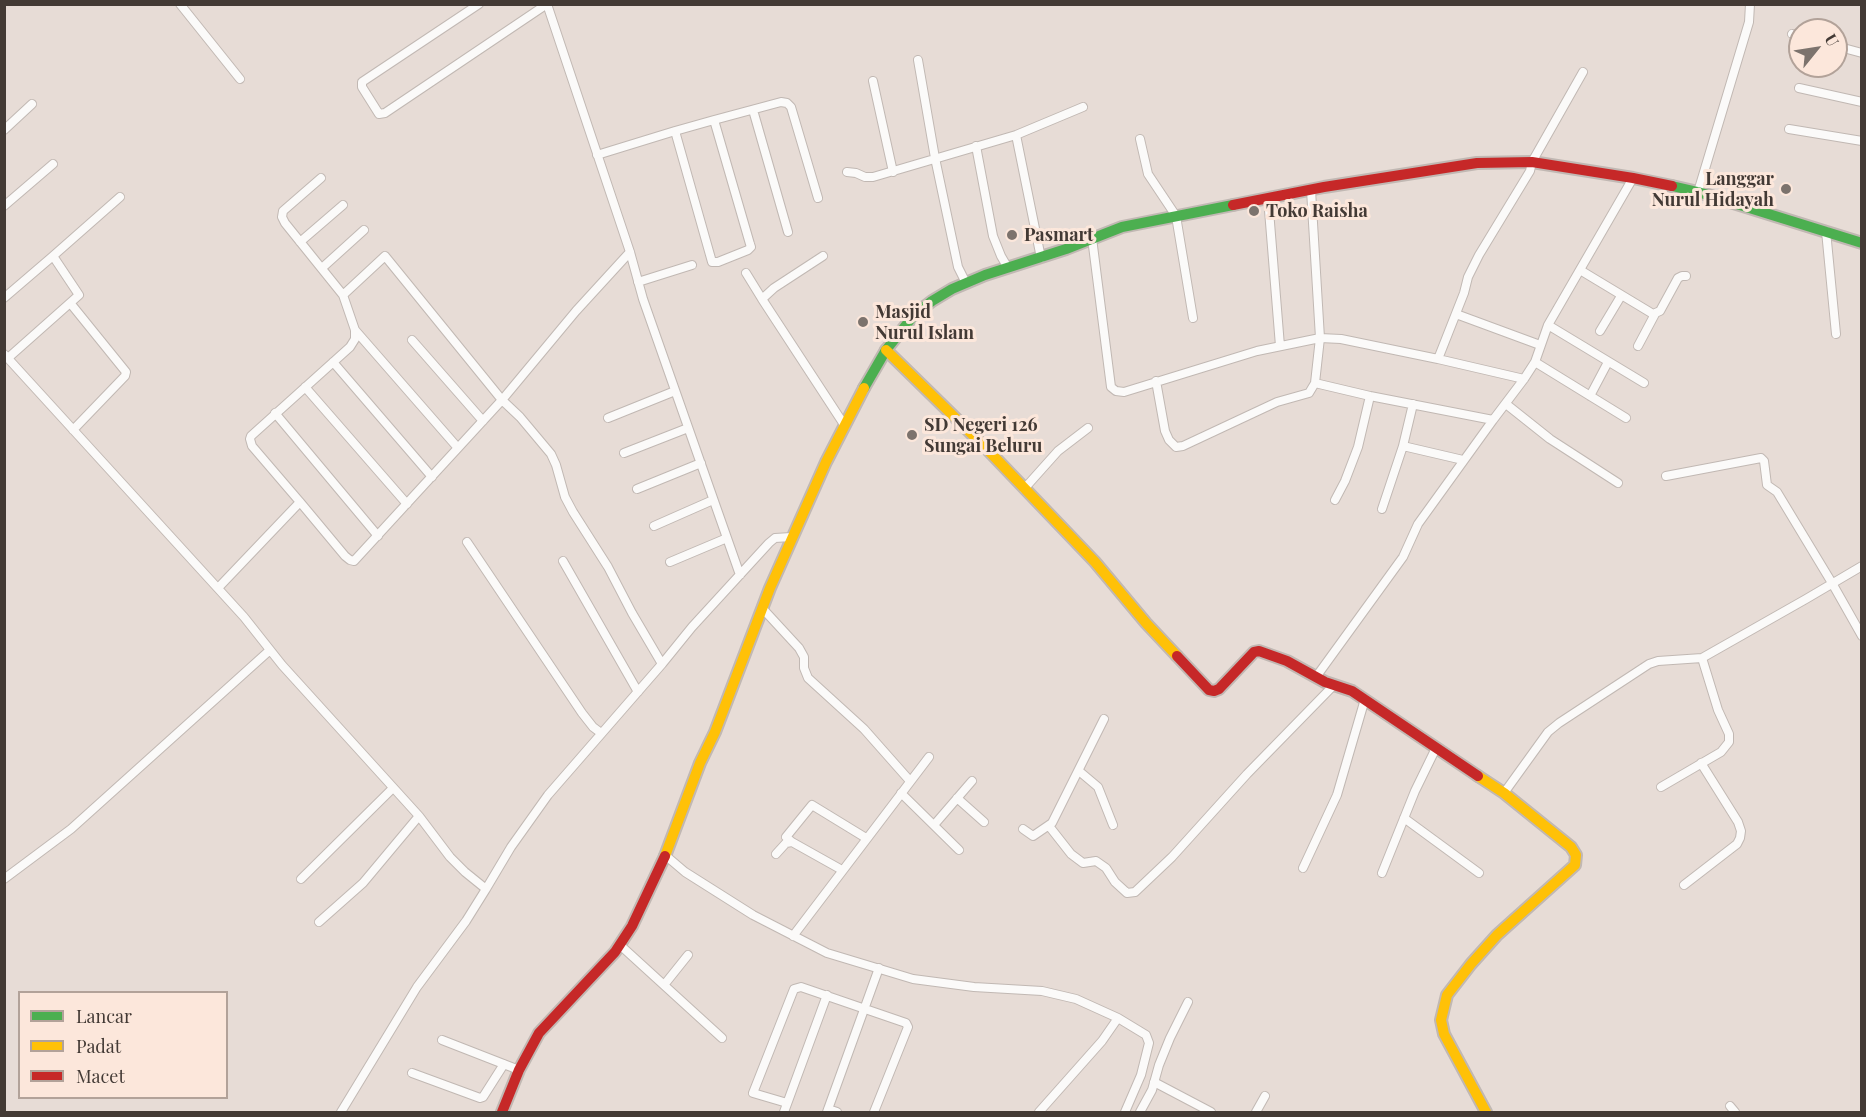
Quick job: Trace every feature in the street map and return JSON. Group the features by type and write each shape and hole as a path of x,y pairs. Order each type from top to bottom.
{"street":[{"path":"180,4 240,80"},
{"path":"479,4 362,82 363,87 379,114 385,112 547,4 638,282 740,575"},
{"path":"1698,192 1746,32 1750,4"},
{"path":"918,60 935,158 958,267 966,283"},
{"path":"1438,359 1468,277 1479,255 1530,171 1583,72"},
{"path":"873,81 893,172"},
{"path":"1799,88 1862,102"},
{"path":"597,155 714,120 781,102 787,103 791,107 818,198"},
{"path":"4,130 32,104"},
{"path":"847,172 855,172 865,177 893,172 1016,135 1083,107"},
{"path":"753,110 788,232"},
{"path":"675,131 712,262 718,262 751,247 714,120"},
{"path":"1789,129 1862,141"},
{"path":"1016,135 1041,258"},
{"path":"1140,139 1148,174 1176,216 1193,318"},
{"path":"976,146 993,236 1008,268"},
{"path":"502,1113 519,1070 540,1033 620,945 632,926 663,862 700,763 715,732 791,537 844,426 886,350 914,315 932,301 966,283 1041,258 1122,227 1311,190 1477,163 1533,162 1633,178 1698,192 1862,243"},
{"path":"4,206 52,164"},
{"path":"321,178 283,211 282,217 343,294 355,330 355,339 350,347 275,413 250,439 252,446 350,560 354,561 502,400 576,311 630,252"},
{"path":"1316,677 1403,557 1418,524 1535,362 1548,325 1633,178"},
{"path":"1156,381 1165,431 1169,440 1176,447 1183,446 1277,402 1309,393 1315,383 1320,338 1311,190"},
{"path":"4,298 120,197"},
{"path":"1268,198 1280,346"},
{"path":"300,242 343,205"},
{"path":"322,268 364,230"},
{"path":"1826,231 1836,334"},
{"path":"1092,238 1111,387 1116,391 1124,392 1257,351 1320,338 1341,339 1524,379"},
{"path":"53,256 79,293 79,298 6,356 244,617 270,650 419,816 450,857 486,889"},
{"path":"343,294 385,256 502,400 520,417 551,454 565,497 608,567 662,664"},
{"path":"762,299 774,288 823,256"},
{"path":"638,282 692,265"},
{"path":"1580,270 1649,313 1656,314"},
{"path":"746,273 844,426"},
{"path":"1638,346 1678,278 1686,276"},
{"path":"1600,331 1621,296"},
{"path":"71,304 126,372 125,376 74,430"},
{"path":"1456,314 1540,345"},
{"path":"1548,325 1644,384"},
{"path":"355,330 458,448"},
{"path":"412,340 483,421"},
{"path":"886,350 984,446 1095,562 1146,623 1209,690 1219,689 1251,654 1260,651 1287,661 1333,686 1365,699 1504,793 1571,847 1576,858 1575,865 1497,935 1447,995 1441,1020 1444,1034 1486,1113"},
{"path":"333,362 432,477"},
{"path":"1535,362 1626,418"},
{"path":"1590,396 1608,362"},
{"path":"1315,383 1493,420"},
{"path":"305,387 408,504"},
{"path":"608,418 675,391"},
{"path":"1335,500 1358,447 1370,396"},
{"path":"1382,509 1403,446 1413,404"},
{"path":"1506,404 1550,439 1618,483"},
{"path":"275,413 378,536"},
{"path":"624,453 688,428"},
{"path":"1023,489 1058,451 1088,428"},
{"path":"1403,446 1463,460"},
{"path":"1666,476 1761,458 1764,460 1767,485 1777,492 1862,636"},
{"path":"638,489 701,464"},
{"path":"654,526 713,500"},
{"path":"218,588 300,502"},
{"path":"341,1113 417,987 461,929 511,847 548,795 692,627 740,575 775,538 791,537"},
{"path":"670,562 727,538"},
{"path":"467,542 582,713 592,727 602,733"},
{"path":"563,561 638,692"},
{"path":"1504,793 1548,732 1648,664 1658,661 1702,658 1862,566"},
{"path":"763,609 799,648 804,657 804,668 808,678 864,729 910,782"},
{"path":"4,879 71,829 270,650"},
{"path":"1662,787 1721,752 1729,742 1729,735 1718,710 1702,658"},
{"path":"1049,826 1071,854 1083,863 1096,861 1106,868 1115,882 1127,893 1135,892 1172,857 1247,774 1333,686"},
{"path":"1303,868 1337,795 1365,699"},
{"path":"1023,829 1033,836 1049,826 1104,719"},
{"path":"1382,873 1436,748"},
{"path":"793,936 929,757"},
{"path":"1684,885 1737,844 1741,831 1738,822 1701,763"},
{"path":"1079,771 1098,788 1113,825"},
{"path":"934,825 972,780"},
{"path":"301,879 393,788"},
{"path":"901,793 959,850"},
{"path":"957,798 984,822"},
{"path":"842,870 786,837 812,805 866,838"},
{"path":"319,922 363,883 419,816"},
{"path":"1404,818 1479,873"},
{"path":"776,854 786,843 792,842"},
{"path":"663,862 685,872 753,915 827,953 913,979 1042,992 1076,999 1118,1018 1146,1035 1149,1043 1141,1075 1125,1113"},
{"path":"620,945 722,1038"},
{"path":"664,985 688,955"},
{"path":"837,1113 828,1111 879,968"},
{"path":"827,995 786,1110 753,1093 794,989 801,987 827,995 906,1023 908,1027 874,1113"},
{"path":"1140,1113 1152,1090 1170,1038 1188,1002"},
{"path":"1040,1113 1102,1041 1118,1018"},
{"path":"442,1040 519,1070"},
{"path":"412,1073 480,1098 504,1064"},
{"path":"1154,1082 1211,1113"},
{"path":"1256,1113 1265,1096"}],"traffic: fast":[{"path":"1672,186 1862,243"},
{"path":"864,388 886,350 914,315 952,289 985,275 1066,249 1122,227 1233,205"}],"traffic: slow":[{"path":"886,350 984,446 1095,562 1177,656"},
{"path":"665,856 770,588 826,462 864,388"},
{"path":"1478,776 1504,793 1571,847 1576,855 1575,865 1497,935 1447,995 1441,1020 1444,1034 1486,1112"}],"traffic: jam":[{"path":"1233,205 1324,187 1477,163 1532,162 1672,186"},
{"path":"1177,656 1209,690 1214,691 1219,689 1254,652 1259,651 1287,661 1325,682 1352,691 1478,776"},
{"path":"502,1112 519,1070 539,1033 615,952 632,926 665,856"}],"place":[{"name":"Langgar Nurul Hidayah","path":"1786,189"},
{"name":"Toko Raisha","path":"1254,211"},
{"name":"Pasmart","path":"1012,235"},
{"name":"Masjid Nurul Islam","path":"863,322"},
{"name":"SD Negeri 126 Sungai Beluru","path":"912,435"}]}
